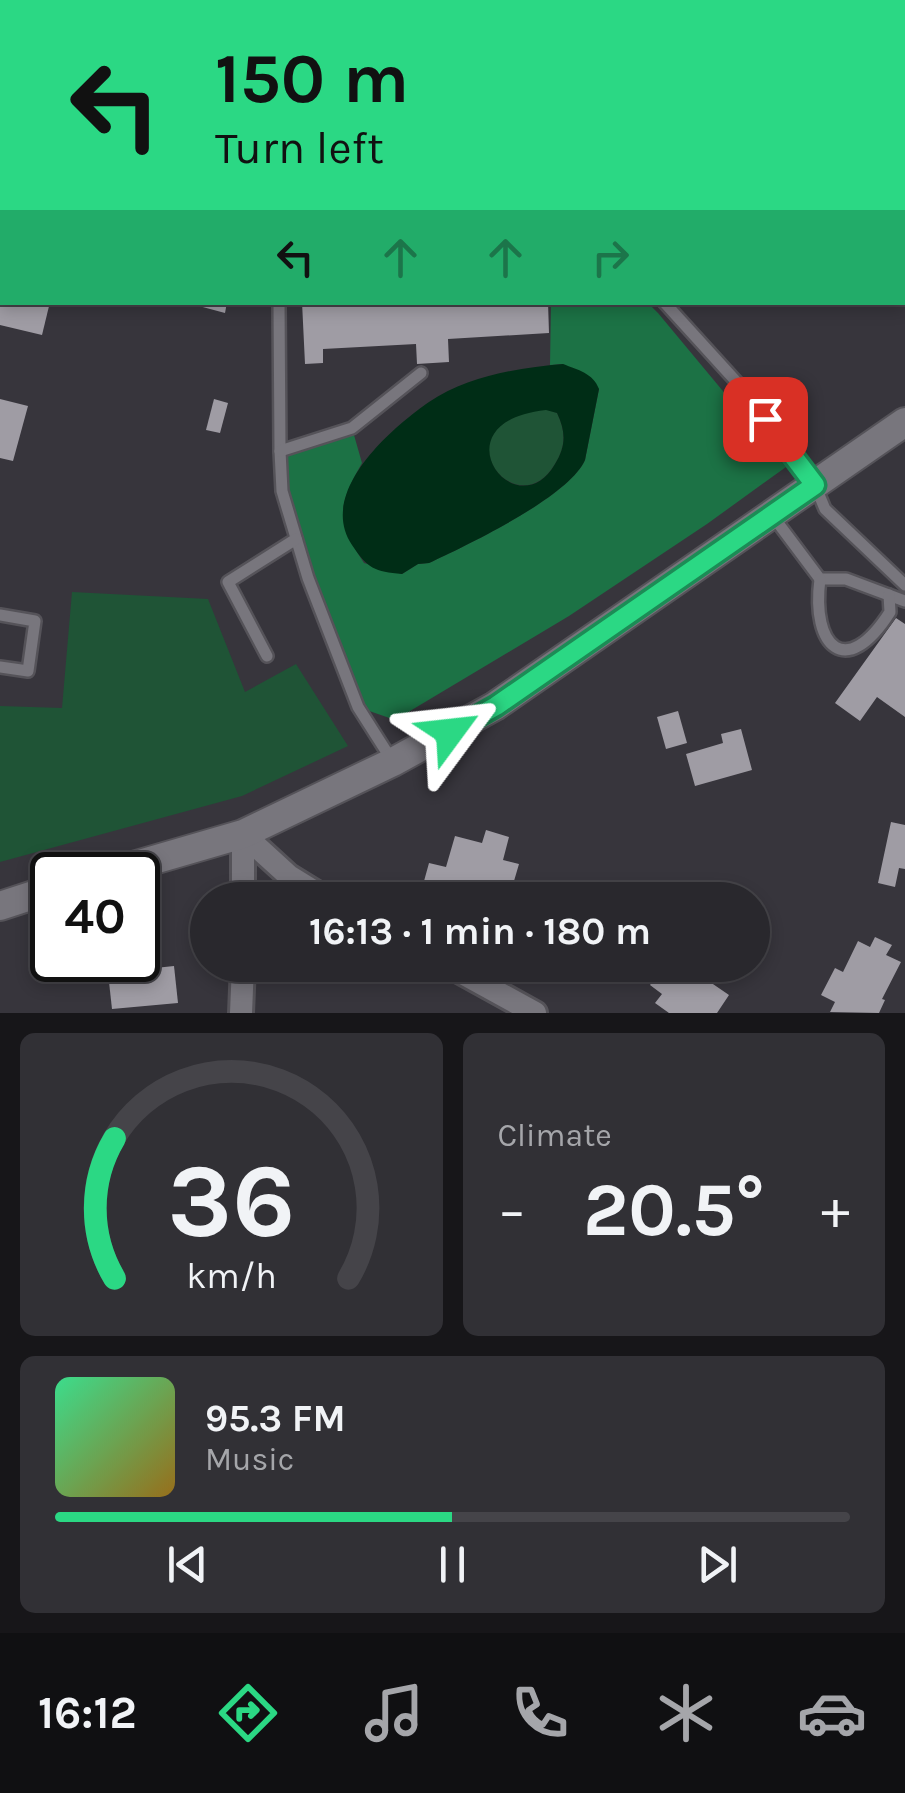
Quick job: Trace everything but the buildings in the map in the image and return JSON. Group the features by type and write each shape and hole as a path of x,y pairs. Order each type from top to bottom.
{"street":[{"path":"160,858 243,834 393,762 496,706 905,422"},
{"path":"243,834 243,882"},
{"path":"243,834 299,882"},
{"path":"0,906 30,896"},
{"path":"242,1013 243,982"},
{"path":"479,982 536,1013"}],"lane":[{"path":"279,305 282,491 308,578 358,707 393,762"},
{"path":"667,305 742,389 815,485 825,509 905,584"},
{"path":"280,451 352,428 421,373"},
{"path":"772,514 820,579 820,626 835,647 863,646 890,612 889,596"},
{"path":"267,656 228,582 296,538"},
{"path":"820,579 846,579 905,601"},
{"path":"0,616 35,622 28,671 0,667"}],"shaded area":[{"path":"563,364 589,376 599,389 585,460 575,474 515,519 402,574 378,570 362,559 344,525 344,505 351,484 378,445 444,393 493,375","holes":["546,410 557,413 564,439 555,464 539,481 521,486 505,480 494,467 489,450 495,433 513,419"]},
{"path":"546,409 557,413 562,426 563,445 555,464 539,481 521,485 505,479 494,466 489,450 494,433 512,418"},
{"path":"72,592 208,599 245,692 296,664 348,746 242,796 0,862 0,706 62,708"}],"green space":[{"path":"551,305 650,305 786,467 569,616 395,720 358,707 282,491 280,451 352,428 362,463 344,503 344,524 364,563 402,574 515,519 559,489 585,460 599,389 563,364 550,365"}],"route":[{"path":"450,732 496,706 815,485 765,419"}]}
